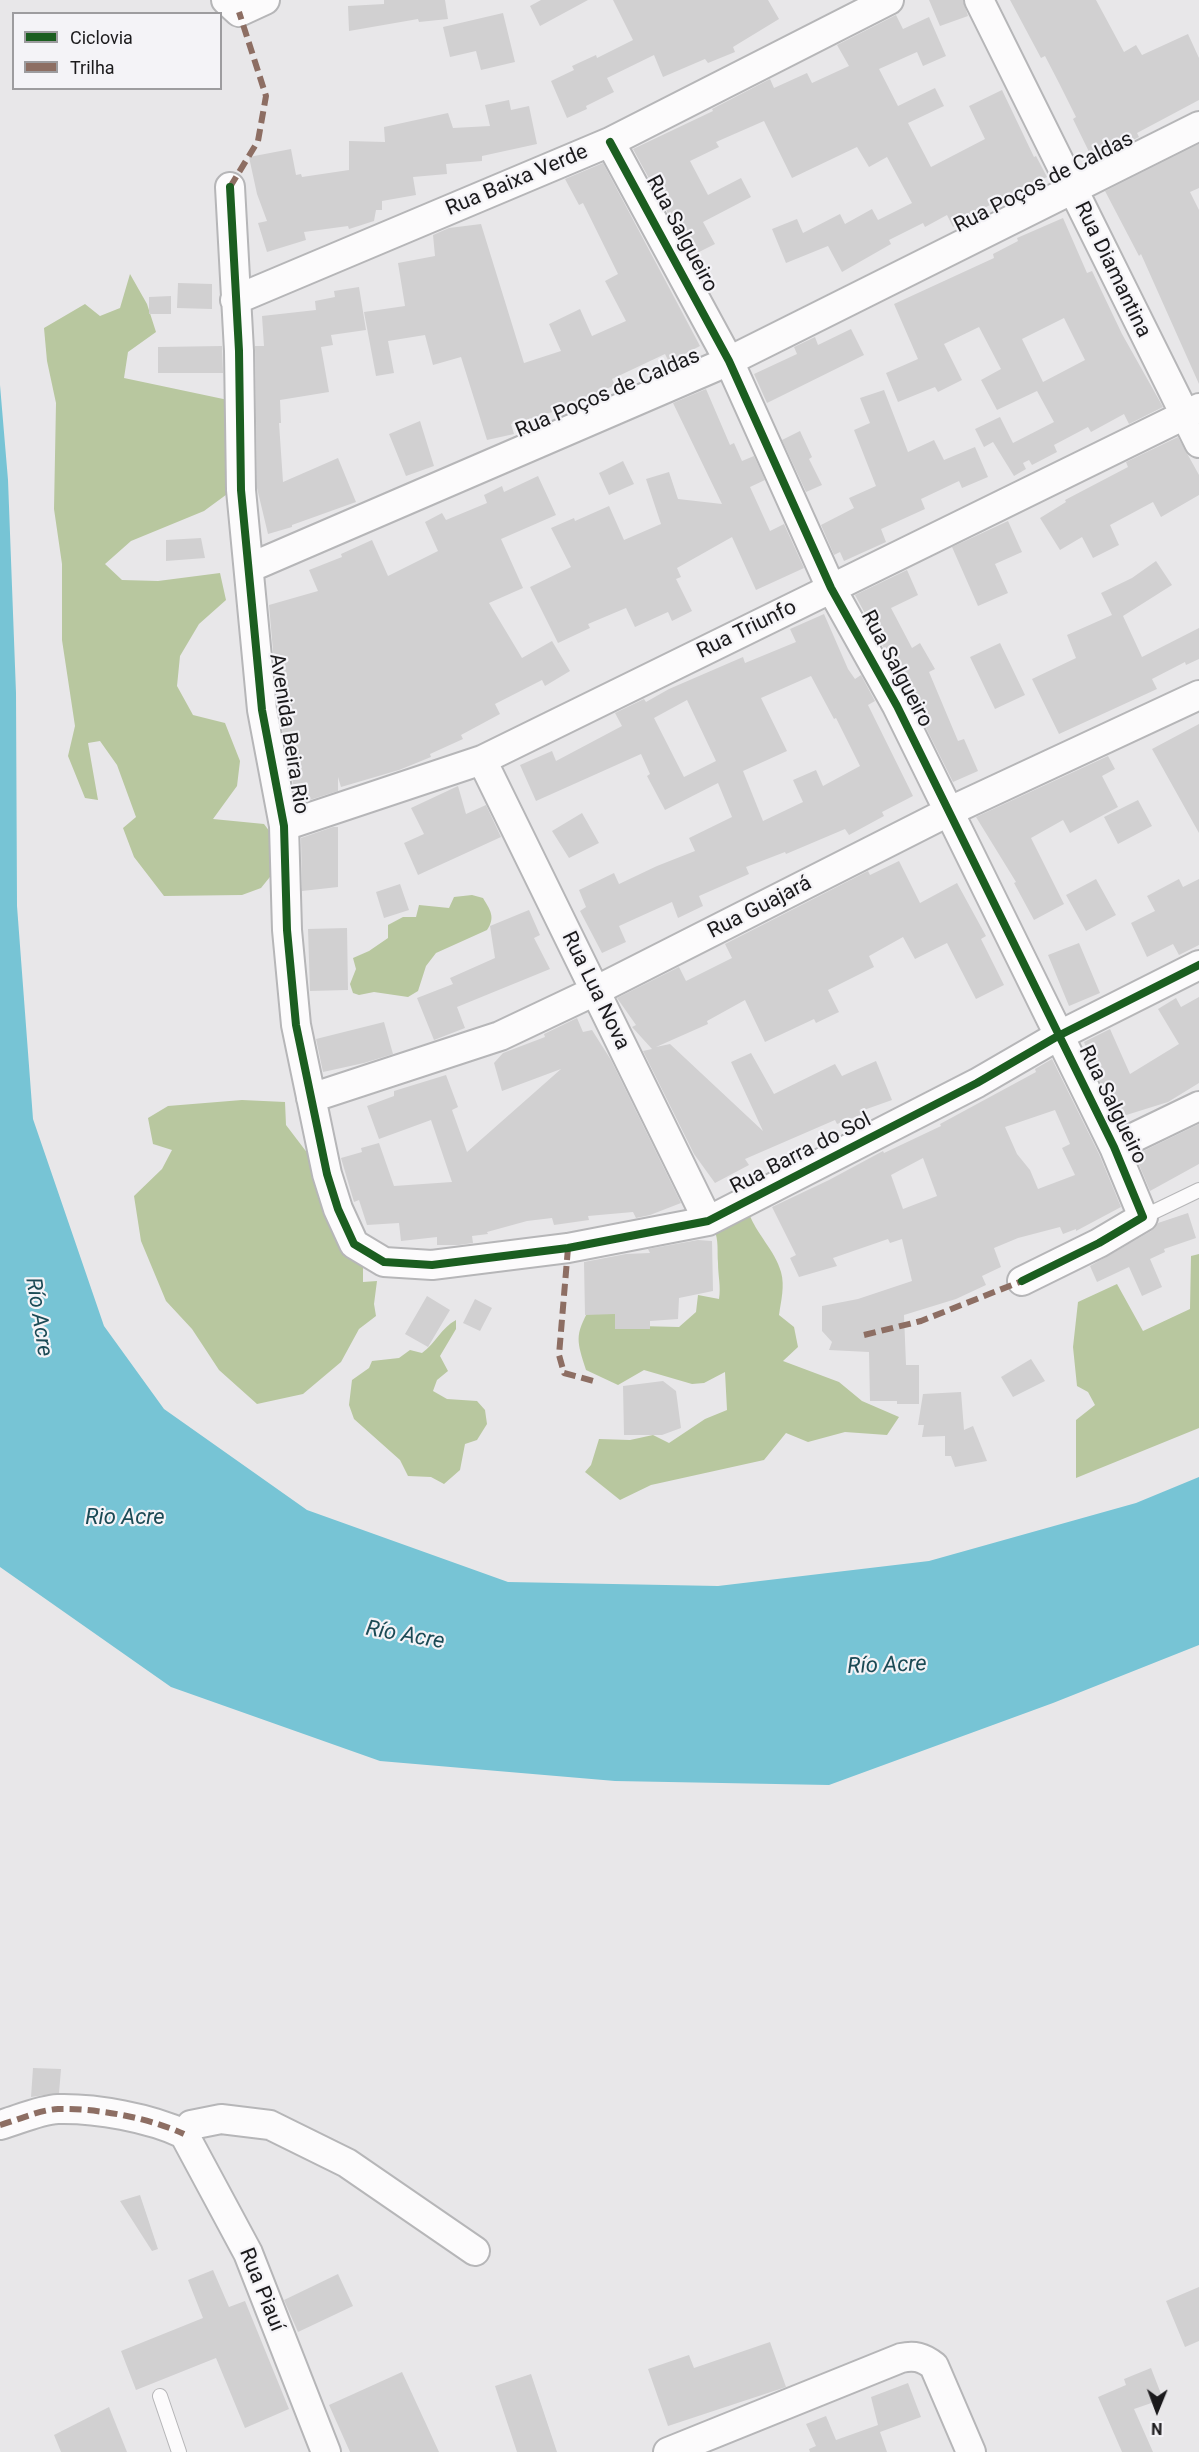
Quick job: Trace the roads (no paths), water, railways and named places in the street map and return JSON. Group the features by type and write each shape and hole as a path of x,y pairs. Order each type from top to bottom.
{"street":[{"path":"233,6 265,0"},
{"name":"Rua Baixa Verde","path":"235,300 610,142 889,0"},
{"name":"Rua Diamantina","path":"979,0 1072,189 1192,412 1199,443"},
{"name":"Rua Poços de Caldas","path":"249,568 729,361 1199,126"},
{"name":"Rua Salgueiro","path":"610,142 729,361 831,588 897,706 1114,1147 1143,1217"},
{"name":"Avenida Beira Rio","path":"230,187 242,490 262,710 284,826 287,930 296,1025 327,1174 347,1231 354,1244 384,1262"},
{"name":"Rua Triunfo","path":"284,826 482,760 1192,412"},
{"name":"Rua Guajará","path":"311,1098 500,1036 595,991 948,812 1199,695"},
{"name":"Rua Lua Nova","path":"482,760 708,1221"},
{"name":"Rua Barra do Sol","path":"384,1262 432,1266 568,1248 708,1221 977,1083 1058,1036 1199,965"},
{"path":"1114,1147 1199,1106"},
{"path":"1022,1281 1099,1243 1143,1217"},
{"path":"0,2125 57,2109 113,2114 164,2125 184,2134 191,2125 221,2119 270,2125 347,2163 475,2251"},
{"name":"Rua Piauí","path":"184,2134 248,2253 326,2452"},
{"path":"668,2452 901,2358 912,2356 926,2360 934,2366 971,2452"}],"lane":[{"path":"1143,1217 1199,1190"},
{"path":"160,2396 179,2452"}],"water":[{"name":"Rio Acre","path":"0,385 8,480 16,693 17,906 33,1119 104,1326 164,1409 307,1510 508,1582 718,1586 929,1561 1136,1503 1199,1477 1199,1645 1053,1703 829,1785 615,1781 380,1761 171,1687 0,1567"}],"water label":[{"name":"Río Acre","path":"38,1317"},
{"name":"Río Acre","path":"405,1636"},
{"name":"Río Acre","path":"887,1666"}]}
